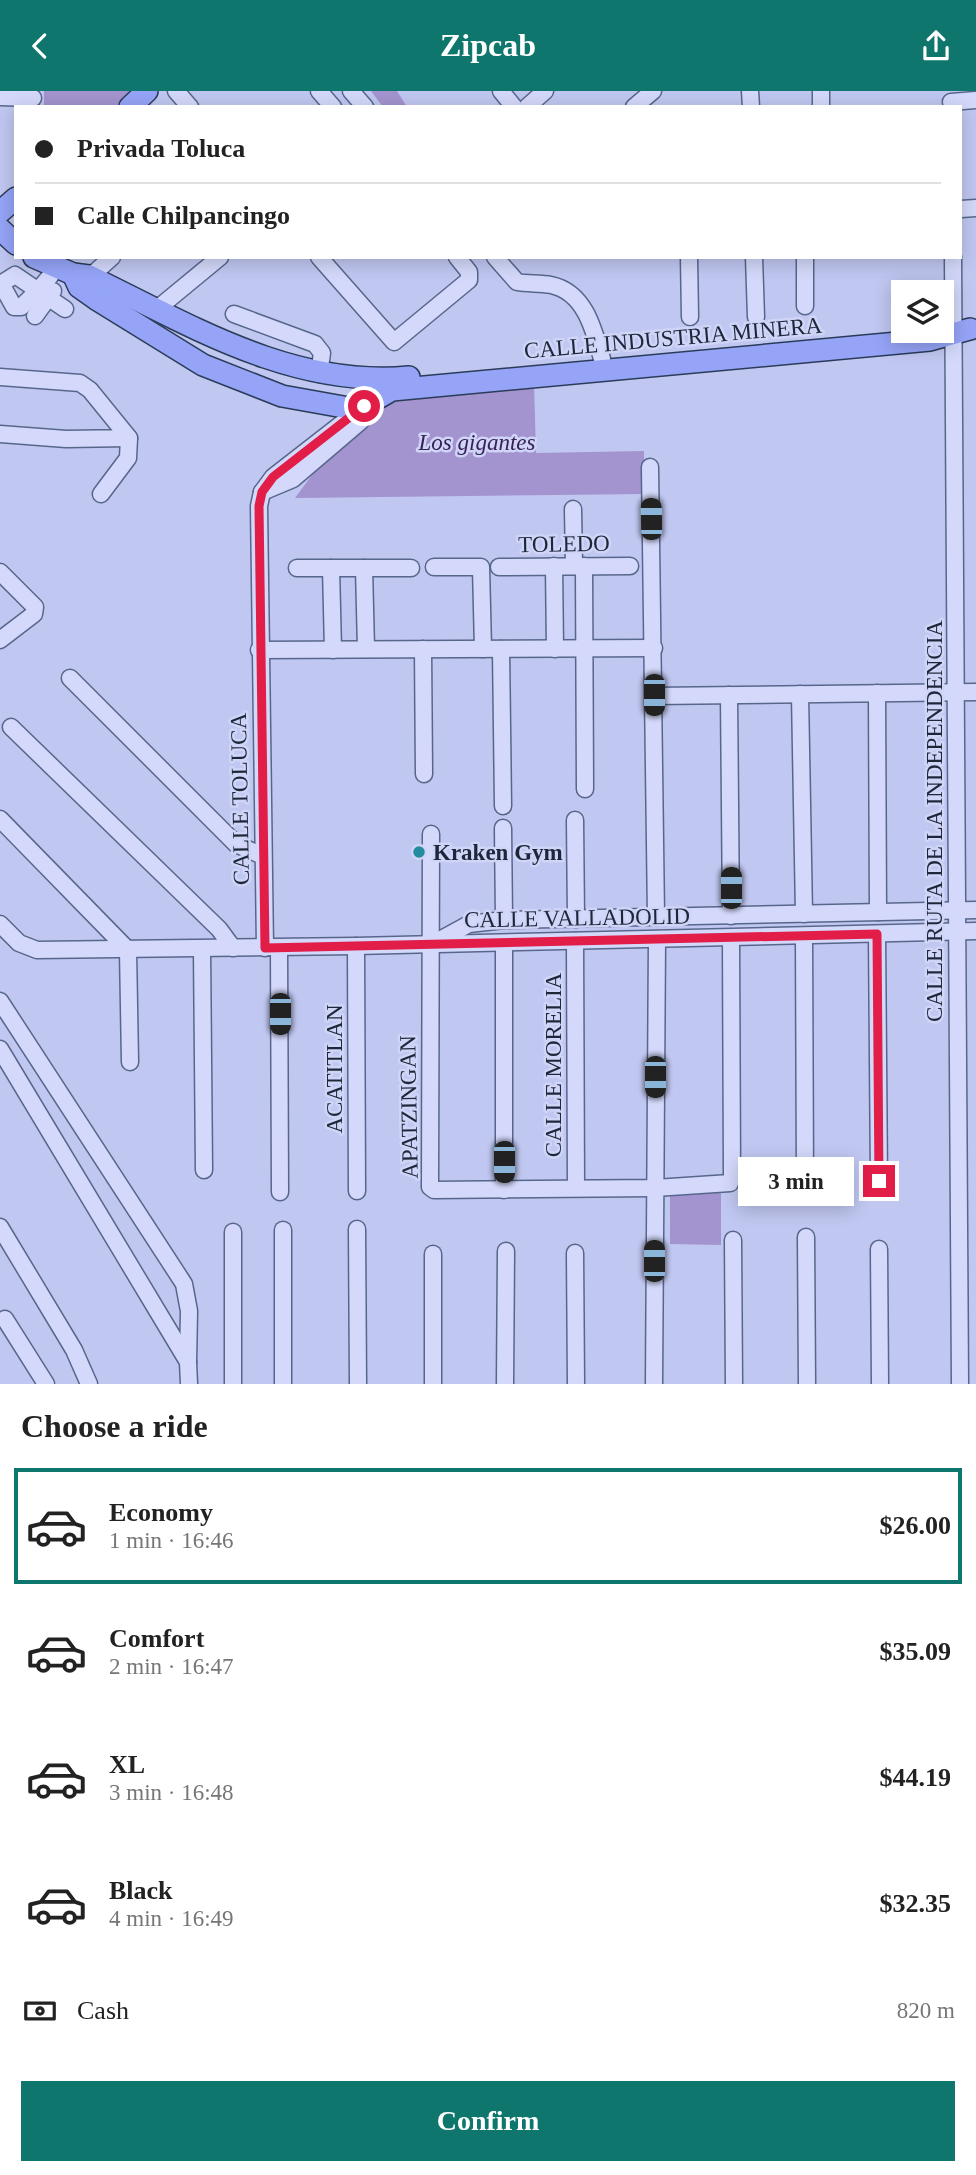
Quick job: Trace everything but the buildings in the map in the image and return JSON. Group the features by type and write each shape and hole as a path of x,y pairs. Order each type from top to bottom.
{"main road":[{"path":"132,105 147,91"},
{"path":"0,212 14,200"},
{"path":"14,213 0,226 14,242"},
{"path":"38,259 157,309 231,344 377,391"},
{"path":"73,275 187,356 238,381 326,406 377,391"},
{"name":"CALLE INDUSTRIA MINERA","path":"377,391 741,359 959,330"},
{"name":"CALLE INDUSTRIA MINERA","path":"377,391 602,359 891,334"}],"street":[{"path":"176,91 188,105"},
{"path":"319,91 330,105"},
{"path":"351,91 363,105"},
{"path":"500,91 512,105"},
{"path":"529,105 545,91"},
{"path":"636,105 653,91"},
{"path":"0,97 33,98"},
{"path":"951,100 976,100"},
{"path":"35,316 43,295 73,275 108,259"},
{"path":"157,309 218,259"},
{"path":"320,259 394,342 469,280 469,272 459,259"},
{"path":"497,259 517,282 558,287 575,297 592,326 602,359"},
{"path":"689,259 690,317"},
{"path":"754,259 756,317"},
{"path":"805,259 805,306"},
{"name":"CALLE RUTA DE LA INDEPENDENCIA","path":"953,259 959,330 956,692 960,1384"},
{"path":"43,295 65,309"},
{"path":"234,314 315,344 322,353 319,373"},
{"path":"0,377 80,383 90,390 129,438 128,458 101,495"},
{"name":"CALLE TOLUCA","path":"280,1192 272,948 263,856 258,516 262,492 293,479 363,419 377,391"},
{"path":"0,434 66,439 129,438"},
{"path":"650,467 656,917"},
{"path":"573,509 585,649 585,789"},
{"path":"554,566 555,649"},
{"name":"TOLEDO","path":"499,567 630,566"},
{"path":"434,567 481,567 483,649"},
{"path":"297,568 411,568"},
{"path":"331,568 333,650"},
{"path":"364,568 366,649"},
{"path":"0,640 35,610 33,603 3,579"},
{"path":"259,650 654,648"},
{"path":"423,649 425,774"},
{"path":"501,649 503,806"},
{"path":"70,678 236,844 263,856"},
{"path":"654,695 976,692"},
{"path":"877,693 878,912"},
{"path":"800,694 804,914"},
{"path":"729,695 731,916"},
{"path":"11,727 219,929 233,948"},
{"path":"0,819 128,950 130,1062"},
{"path":"575,820 576,919"},
{"path":"503,828 504,921"},
{"path":"431,834 431,944"},
{"name":"CALLE VALLADOLID","path":"431,944 469,924 504,921 976,911"},
{"name":"CALLE VALLADOLID","path":"0,923 19,943 37,950 272,948 976,931"},
{"path":"877,934 879,1181"},
{"path":"804,936 805,1184"},
{"name":"APATZINGAN","path":"431,944 430,1187 436,1191 654,1188 723,1186 730,1183 731,938"},
{"path":"654,1384 657,939"},
{"name":"CALLE MORELIA","path":"575,941 576,1188"},
{"path":"504,943 504,1190"},
{"name":"ACATITLAN","path":"356,946 357,1191"},
{"path":"202,949 204,1170"},
{"path":"0,1001 184,1285 189,1311 189,1384"},
{"path":"0,1049 188,1362"},
{"path":"0,1227 74,1350 89,1384"},
{"path":"357,1229 358,1384"},
{"path":"283,1230 283,1384"},
{"path":"233,1232 233,1384"},
{"path":"806,1237 807,1384"},
{"path":"733,1240 734,1384"},
{"path":"879,1249 880,1384"},
{"path":"505,1384 506,1251"},
{"path":"575,1253 576,1384"},
{"path":"433,1254 433,1384"},
{"path":"5,1319 46,1384"}],"green space":[{"path":"44,91 134,91 117,105 44,105"},
{"path":"371,91 397,91 406,105 382,105"},
{"name":"Los gigantes","path":"534,384 536,453 644,451 644,494 295,498 312,475 393,393"},
{"path":"670,1192 721,1193 721,1245 670,1244"}],"place":[{"name":"Kraken Gym","path":"419,852"}],"route":[{"path":"364,406 273,477 262,492 259,506 265,948 877,934 879,1181"}]}
